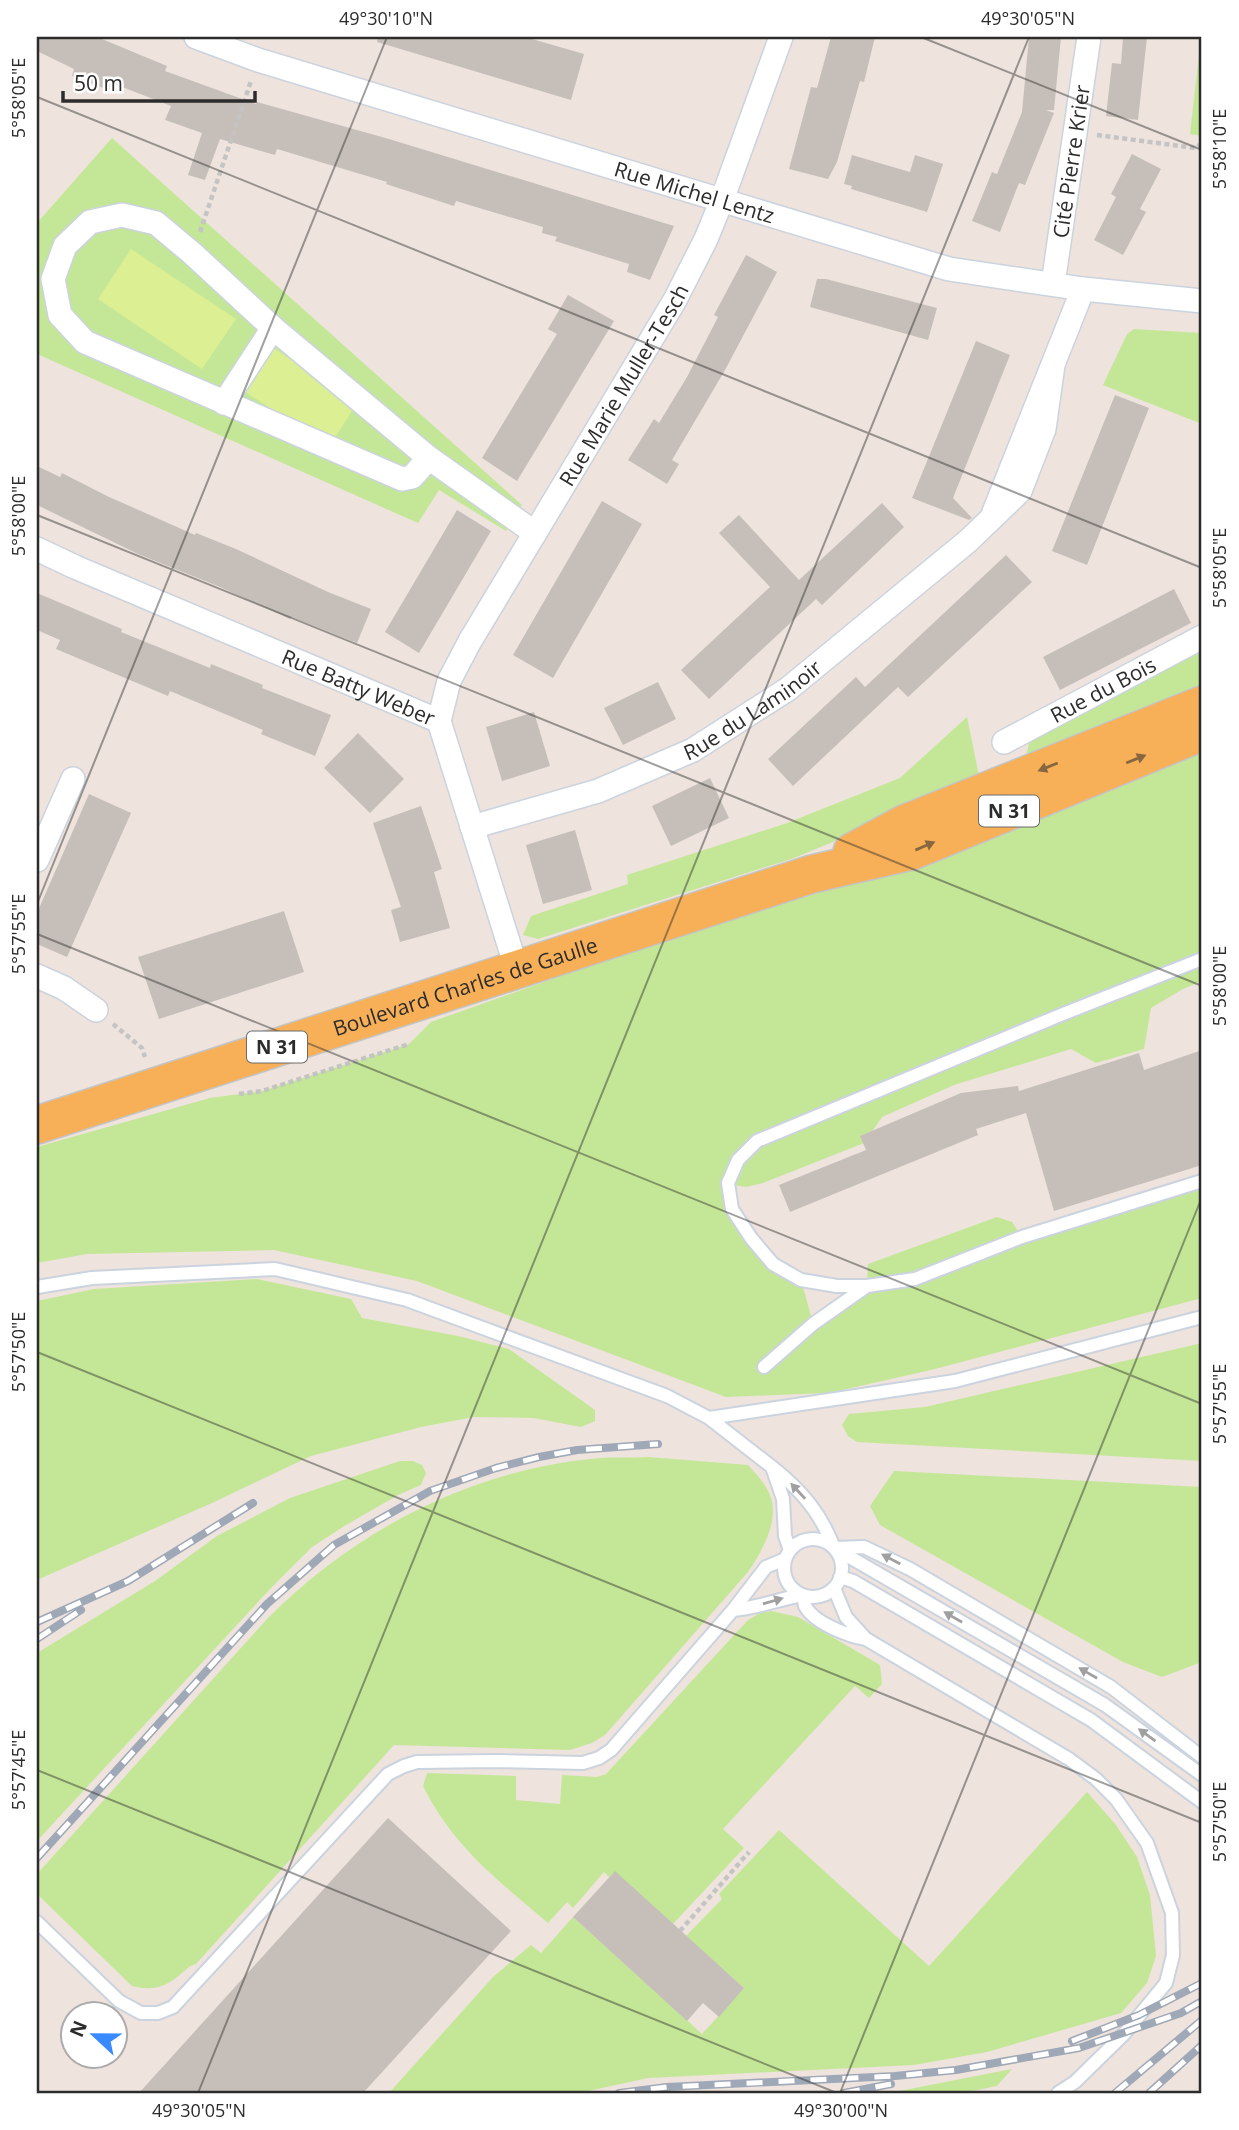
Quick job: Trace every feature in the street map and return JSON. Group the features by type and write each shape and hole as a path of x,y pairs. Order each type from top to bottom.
{"main road":[{"name":"Boulevard Charles de Gaulle","path":"812,874 904,824 1202,705"},
{"name":"Boulevard Charles de Gaulle","path":"37,1125 812,874 912,851 1202,732"}],"street":[{"name":"Rue Michel Lentz","path":"196,37 258,60 949,269 1083,289 1202,301"},
{"name":"Rue Marie Muller-Tesch","path":"439,721 449,681 470,641 675,299 706,239 781,37"},
{"name":"Cité Pierre Krier","path":"1054,284 1089,37"},
{"path":"429,458 412,477 402,479 85,342 60,315 53,279 65,246 90,222 122,215 156,223 273,328 429,458 535,533"},
{"name":"Rue du Laminoir","path":"472,827 598,791 693,750 788,689 968,541 991,519 1083,289"},
{"path":"224,403 273,328"},
{"name":"Rue Batty Weber","path":"37,549 439,721 517,970"},
{"name":"Rue du Bois","path":"1004,742 1202,636"},
{"path":"37,859 72,779"},
{"path":"37,976 64,988 96,1010"}],"lane":[{"path":"1202,959 757,1141 738,1160 728,1183 732,1209 773,1264 801,1280 837,1286 867,1286 915,1279 1022,1237 1202,1181"},
{"path":"37,1287 92,1278 275,1269 407,1300 667,1396 709,1419 772,1467 814,1508 823,1521 841,1565 837,1582 846,1617 866,1639 1069,1759 1096,1779 1116,1799 1147,1843 1172,1913 1174,1955 1166,1983 1124,2034 1075,2082 1058,2093"},
{"path":"764,1367 813,1324 867,1286"},
{"path":"709,1419 955,1381 1202,1317"},
{"path":"772,1467 783,1499 787,1555 783,1569 790,1587 803,1595 805,1606 820,1620 851,1636 866,1639"},
{"path":"37,1922 119,2001 141,2013 158,2013 173,2007 388,1774 417,1762 583,1763 599,1758 611,1750 733,1610 766,1567 787,1555 797,1544 816,1539 1105,1704 1202,1775"},
{"path":"834,1548 864,1547 910,1569 1111,1687 1202,1757"},
{"path":"733,1610 783,1598 824,1595 837,1582 853,1581 1091,1720 1202,1801"}],"path":[{"path":"193,254 258,60"},
{"path":"1075,132 1195,148 1202,141"},
{"path":"262,1091 409,1044"},
{"path":"680,1931 748,1852"}],"green space":[{"path":"1202,37 1202,136 1190,134"},
{"path":"112,138 522,505 506,531 439,490 418,523 37,354 37,223"},
{"path":"131,249 236,319 202,369 98,299"},
{"path":"1134,329 1202,333 1202,424 1103,385 1127,334"},
{"path":"272,347 357,403 329,447 244,391"},
{"path":"1202,643 1202,981 1151,1008 1144,1049 1096,1063 1071,1049 954,1085 882,1117 864,1143 763,1183 746,1187 728,1184 751,1238 801,1280 813,1323 867,1286 868,1264 997,1217 1012,1222 1022,1237 1202,1181 1202,1298 935,1369 829,1393 726,1397 417,1281 274,1250 87,1254 37,1263 37,1147 210,1098 262,1091 409,1044 431,1022 912,851 1024,764 1033,727"},
{"path":"967,717 980,781 794,858 538,939 523,935 531,916 628,884 627,875 787,823 900,778"},
{"path":"257,1279 351,1299 362,1318 458,1336 509,1349 595,1410 595,1421 581,1427 534,1418 474,1417 421,1427 311,1456 37,1580 37,1301 94,1289"},
{"path":"1202,1343 1202,1461 857,1442 848,1436 842,1425 849,1414 925,1407"},
{"path":"648,1457 748,1465 769,1493 773,1517 763,1547 748,1572 605,1735 592,1743 570,1750 394,1745 196,1964 171,1982 158,1987 132,1986 37,1894 37,1874 268,1618 340,1557 379,1531 420,1509 507,1475 553,1464 600,1458"},
{"path":"400,1461 413,1461 422,1465 426,1473 421,1485 398,1495 312,1547 37,1841 37,1653 155,1581 217,1536 290,1498"},
{"path":"894,1471 1202,1487 1202,1662 1162,1677 1123,1662 880,1525 870,1506"},
{"path":"771,1611 798,1617 880,1665 882,1684 869,1698 855,1686 723,1829 744,1848 673,1924 615,1872 609,1877 604,1872 573,1908 567,1902 548,1923 494,1877 463,1845 435,1808 423,1786 427,1773 516,1776 516,1800 560,1804 562,1775 597,1777 606,1774 748,1620 760,1613"},
{"path":"1087,1792 1116,1825 1137,1857 1150,1895 1156,1956 1147,1983 1121,2013 987,2052 914,2065 648,2078 579,2093 389,2093 493,1977 531,1945 541,1953 573,1917 702,2034 744,1988 686,1936 722,1899 719,1894 779,1830 929,1966"},
{"path":"1012,2069 997,2086 962,2093 889,2093"}],"building":[{"path":"37,37 97,37 167,66 165,71 256,104 257,102 389,139 674,226 650,280 627,272 629,264 555,241 557,237 542,233 543,227 456,201 454,206 386,184 387,182 277,149 275,155 220,139 205,180 188,175 202,133 165,120 171,106 112,83 109,90 72,76 74,69 37,51"},
{"path":"378,37 525,37 584,54 571,100 377,42"},
{"path":"831,37 875,37 864,82 860,81 837,162 828,179 789,169 811,87 817,88"},
{"path":"1029,37 1061,37 1054,110 1046,110 1054,113 1025,185 1019,183 1000,232 972,221 992,172 997,174 1022,112"},
{"path":"1123,37 1147,37 1138,120 1106,116 1112,63 1121,64"},
{"path":"1132,154 1161,169 1140,209 1146,212 1123,255 1094,240 1116,197 1111,194"},
{"path":"852,155 910,172 915,155 943,164 927,212 851,189 852,186 844,184"},
{"path":"746,255 777,272 725,370 672,460 679,464 667,484 628,460 654,419 659,423 687,377 718,317 714,315"},
{"path":"817,279 826,279 937,308 928,340 810,307"},
{"path":"568,295 614,321 517,481 482,458 557,334 548,329"},
{"path":"976,341 1010,355 953,498 972,518 969,520 912,498"},
{"path":"1115,395 1149,408 1087,565 1052,551"},
{"path":"37,466 60,477 62,473 195,535 196,533 236,549 371,609 357,643 292,617 290,619 138,554 37,505"},
{"path":"602,501 642,524 553,678 513,655"},
{"path":"882,503 904,527 822,605 816,599 709,699 681,670 770,587 719,533 739,515 799,580"},
{"path":"457,510 491,531 419,653 385,632"},
{"path":"1006,555 1032,582 908,697 898,687 793,786 768,759 856,677 865,687"},
{"path":"1174,589 1191,623 1060,690 1043,657"},
{"path":"37,593 122,629 121,632 210,668 211,664 263,685 262,688 331,715 315,756 261,734 263,730 170,691 168,696 56,649 60,640 37,630"},
{"path":"658,682 676,719 623,745 604,708"},
{"path":"534,712 550,766 502,781 486,727"},
{"path":"358,733 404,779 370,813 324,768"},
{"path":"710,778 729,818 671,846 652,806"},
{"path":"89,794 131,813 67,957 37,944 37,913"},
{"path":"421,806 442,869 434,872 450,928 400,942 391,910 401,907 373,823"},
{"path":"575,830 592,890 543,904 526,845"},
{"path":"284,911 304,972 159,1019 138,957"},
{"path":"1202,1050 1202,1165 1054,1211 1026,1113 976,1129 978,1135 790,1212 779,1185 866,1150 860,1136 961,1093 1018,1086 1019,1091 1139,1053 1144,1070"},
{"path":"388,1818 511,1931 363,2093 139,2093"},
{"path":"615,1871 744,1988 719,2017 703,2003 687,2021 573,1917"}],"railway":[{"path":"37,1858 267,1604 334,1545 430,1491 496,1468 577,1450 658,1444"},
{"path":"37,1622 128,1581 253,1503"},
{"path":"37,1639 81,1610"},
{"path":"1072,2041 1139,2015 1202,1983"},
{"path":"619,2093 667,2087 895,2076 956,2070 1079,2048 1181,2013 1202,2001"},
{"path":"1115,2093 1202,2020"},
{"path":"1149,2093 1202,2045"},
{"path":"844,2093 891,2084"}]}
